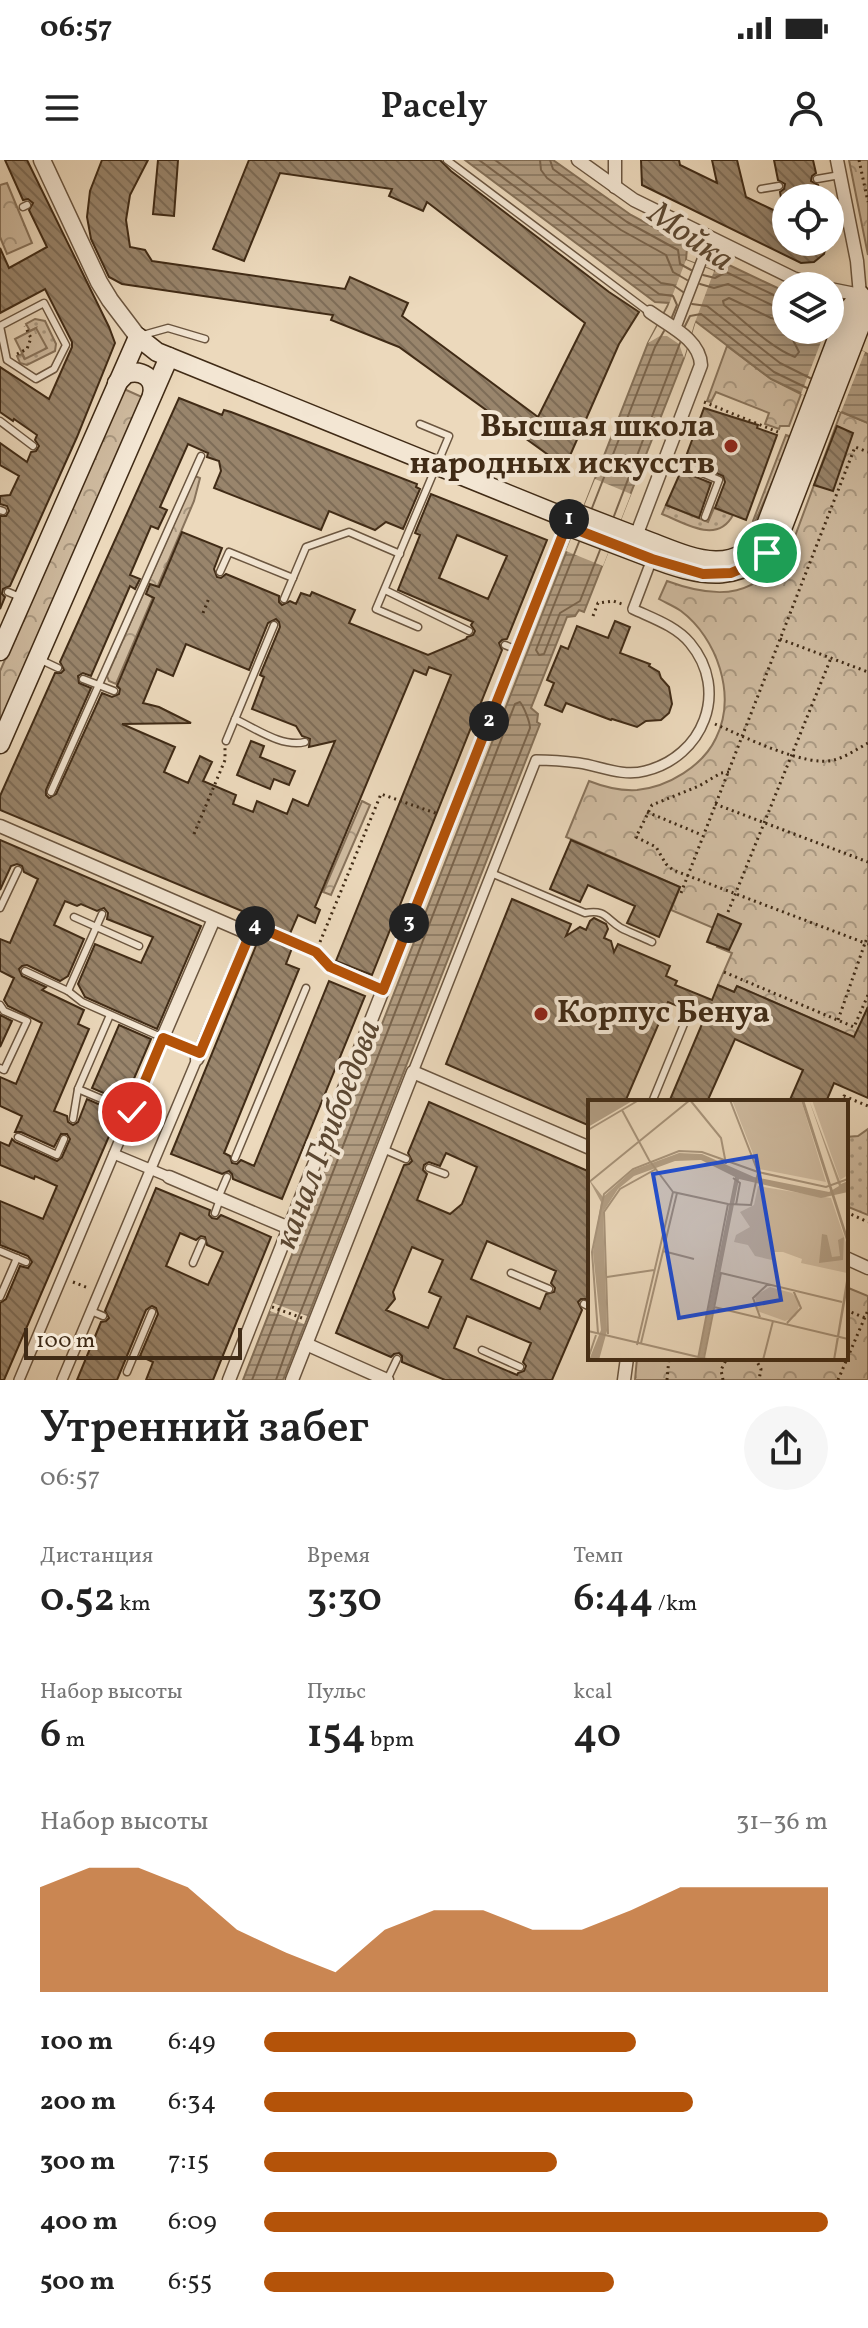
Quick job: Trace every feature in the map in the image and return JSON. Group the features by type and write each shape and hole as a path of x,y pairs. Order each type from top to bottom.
{"main road":[{"path":"614,536 636,536 707,560 723,560 746,552 763,533 844,343 864,316 865,297"},
{"path":"0,651 15,595 138,337 157,352 614,536 652,559 712,575 731,573 767,553 782,529 821,403"},
{"path":"0,744 169,357"},
{"path":"117,383 126,374 139,372 154,385 151,398"}],"street":[{"path":"42,160 53,194 96,284 138,337"},
{"path":"578,160 634,200 781,272"},
{"path":"615,160 615,187"},
{"path":"837,160 865,297 844,292"},
{"path":"675,330 707,247"},
{"path":"636,536 700,372 701,357 691,341 655,316"},
{"path":"229,1380 383,990 511,647 575,521"},
{"path":"292,1380 536,760 558,760 640,773 675,759 698,734 707,713 709,694 707,675 700,657 689,641 674,629 633,609 652,559"},
{"path":"0,826 30,844 250,934 62,1380"},
{"path":"19,1380 214,919"},
{"path":"162,1041 198,1056"},
{"path":"413,1072 588,1147"},
{"path":"114,1154 289,1228"},
{"path":"848,1259 868,1268"},
{"path":"306,1344 387,1380"},
{"path":"624,1380 627,1360"}],"lane":[{"path":"447,160 655,316"},
{"path":"817,179 840,175"},
{"path":"761,189 772,187"},
{"path":"44,303 51,308 66,345 54,369 36,379 7,360 0,326 19,315 44,303"},
{"path":"138,337 168,328 205,339"},
{"path":"0,421 33,446"},
{"path":"418,627 376,609 449,436 420,424"},
{"path":"51,792 201,456"},
{"path":"666,458 719,480 705,517"},
{"path":"284,599 306,547 349,532 400,554"},
{"path":"220,572 229,552 293,578"},
{"path":"385,590 469,631"},
{"path":"226,741 274,625"},
{"path":"37,659 58,668"},
{"path":"83,679 114,691"},
{"path":"235,719 285,742 305,742"},
{"path":"0,908 18,870"},
{"path":"491,873 585,913 600,912 617,926 652,942"},
{"path":"68,991 102,914"},
{"path":"74,917 139,946"},
{"path":"316,952 330,967 383,990"},
{"path":"25,971 162,1041"},
{"path":"235,1158 306,988"},
{"path":"0,1005 4,1011 27,1021 4,1070 0,1068"},
{"path":"73,1119 78,1089 110,1015"},
{"path":"653,1100 684,1024"},
{"path":"78,1089 132,1112"},
{"path":"18,1137 57,1155 64,1139"},
{"path":"383,1149 406,1159"},
{"path":"429,1168 445,1174"},
{"path":"215,1213 227,1177"},
{"path":"193,1263 202,1242"},
{"path":"0,1251 26,1262"},
{"path":"0,1297 17,1258"},
{"path":"51,1273 62,1277"},
{"path":"511,1273 549,1289"},
{"path":"91,1311 103,1316"},
{"path":"127,1372 152,1312"},
{"path":"135,1329 144,1332"},
{"path":"482,1350 520,1367"},
{"path":"387,1380 397,1359"}],"path":[{"path":"859,160 868,202"},
{"path":"7,360 27,349 31,338 19,315"},
{"path":"704,402 778,432"},
{"path":"681,893 855,447 868,452"},
{"path":"203,613 209,598"},
{"path":"593,616 598,603 613,601 633,609"},
{"path":"780,639 868,672"},
{"path":"728,912 831,658"},
{"path":"721,727 793,756 823,762 835,760 868,743"},
{"path":"194,834 225,760 226,741"},
{"path":"729,772 652,805 636,837 656,847 673,870 867,943"},
{"path":"250,934 251,924 316,952 381,794 437,814"},
{"path":"715,804 868,862"},
{"path":"647,812 703,835"},
{"path":"838,1020 868,936"},
{"path":"724,972 854,1027 868,995"},
{"path":"843,1100 844,1096 868,1106"},
{"path":"848,1213 868,1222"},
{"path":"62,1277 98,1293"},
{"path":"272,1307 306,1320"},
{"path":"848,1358 868,1310"},
{"path":"667,1380 669,1360"},
{"path":"723,1380 721,1370 726,1360"},
{"path":"757,1360 761,1373 759,1380"},
{"path":"759,1363 763,1360"},
{"path":"838,1380 847,1360"}],"green space":[{"path":"849,160 868,160 868,255"},
{"path":"7,183 32,243 7,254 0,237 0,185"},
{"path":"35,319 45,321 56,344 55,351 27,365 20,363 17,356 22,354 24,358 36,328 30,331 26,324"},
{"path":"36,328 47,348 25,359 15,339"},
{"path":"727,346 771,379 801,394 789,426 780,426 779,429 765,424 769,413 716,392 711,402 707,401"},
{"path":"124,389 142,397 0,723 0,671"},
{"path":"841,412 868,423 868,1007 852,1043 838,1030 737,986 734,992 718,985 732,953 717,947 723,932 671,910 680,887 566,837 589,781 618,789 637,790 661,785 693,766 710,748 722,721 724,686 720,668 705,636 694,622 659,599 667,581 704,591 736,590 751,585 778,564 791,547"},
{"path":"786,435 792,437 755,522 753,521"},
{"path":"195,476 200,478 194,501 116,684 109,681 107,676"},
{"path":"666,505 708,522 714,508 733,515 718,529 700,529 662,514"},
{"path":"362,801 370,805 331,895 323,892"},
{"path":"868,1129 868,1215 848,1207 848,1137 858,1136"},
{"path":"848,1288 868,1296 868,1380 635,1380 637,1360 848,1360"}],"water":[{"name":"канал Грибоедова","path":"465,160 553,160 631,215 683,243 687,248 686,260 714,271 727,264 772,285 772,344 844,343 868,354 868,423 771,379 695,321 684,358 584,612 579,610 575,616 567,617 531,708 538,714 537,722 540,724 283,1380 243,1380 648,343 669,303 655,302"}],"pier":[{"path":"686,260 714,271 684,358 679,344 667,336 660,336 648,343 668,307"},
{"path":"844,343 865,352 841,412 801,394 820,344"},
{"path":"595,479 631,494 603,566 566,551"},
{"path":"273,1303 307,1316 304,1324 270,1311"}],"building":[{"path":"5,160 27,160 115,343 77,437 10,586 3,589 5,597 0,609 0,516 6,516 9,511 7,506 0,504 0,496 10,495 19,476 0,465 0,443 27,462 31,452 39,446 35,440 37,435 0,412 0,367 49,399 72,347 45,289 0,313 0,248 9,268 47,247 29,210 33,203 23,200"},
{"path":"102,160 148,160 130,195 126,220 130,247 145,250 152,261 345,289 350,277 408,303 402,316 538,417 585,323 427,202 423,211 389,196 392,189 280,173 244,261 213,249 249,160 440,160 639,312 619,344 565,467 399,347 331,320 333,315 122,284 109,277 91,239 87,217 90,191"},
{"path":"158,160 178,160 174,216 153,214"},
{"path":"641,160 679,160 680,165 717,183 712,160 737,160 746,197 772,209 772,249 642,185"},
{"path":"774,160 813,160 816,173 811,181 816,184 785,184 778,180"},
{"path":"787,256 822,256 814,262 801,263"},
{"path":"179,398 222,415 224,410 231,412 417,484 416,487 420,489 403,529 386,522 375,530 329,511 321,530 214,488 221,471 219,461 188,444 160,507 167,510 158,529 151,526 130,575 140,579 135,589 130,586 91,676 83,673 78,676 79,683 91,688 46,790 49,798 56,794 102,693 112,697 119,694 117,686 154,598 146,594 150,584 159,587 182,532 222,548 214,569 217,577 226,574 279,596 282,605 290,601 296,604 301,593 310,596 312,592 355,610 349,623 428,655 466,639 475,631 471,625 473,622 398,590 420,535 415,533 431,494 547,540 507,639 499,643 502,650 372,975 336,961 451,675 429,667 426,675 414,670 315,907 320,910 315,923 298,915 285,945 292,948 286,964 299,969 224,1153 230,1156 232,1163 237,1164 241,1160 254,1166 329,981 365,996 282,1199 233,1179 229,1171 222,1174 171,1154 266,921 0,810 0,796 55,673 64,670 60,662","holes":["457,535 507,556 488,599 439,578","276,619 280,627 260,675 264,677 252,709 296,726 302,736 310,739 309,747 335,741 308,806 293,799 287,814 257,801 253,812 233,804 236,795 203,781 212,762 200,756 188,783 164,772 175,747 122,724 191,723 159,707 143,703 157,669 173,676 186,644 249,670 268,623"]},
{"name":"Высшая школа народных искусств","path":"704,408 758,425 757,428 777,435 746,520 715,508 725,482 723,476 685,459"},
{"path":"837,426 853,433 833,491 814,485"},
{"path":"681,471 711,483 699,518 666,505"},
{"path":"615,621 630,627 620,653 650,664 669,687 672,704 669,713 661,720 646,721 637,727 566,703 562,712 545,705 554,683 547,680 561,646 568,649 577,626 608,638"},
{"path":"251,741 264,746 260,757 295,771 289,785 274,779 270,789 237,775"},
{"path":"0,840 201,926 157,1029 85,997 78,984 95,944 141,963 153,937 107,919 108,913 104,908 97,911 65,901 54,925 84,939 68,976 60,981 27,965 19,969 22,976 46,987 42,990 84,1010 78,1024 89,1029 54,1111 67,1116 68,1122 73,1125 78,1122 87,1099 119,1113 4,1380 0,1380 0,1303 6,1299 20,1266 28,1268 32,1262 28,1256 0,1245 0,1201 43,1219 57,1186 0,1165 0,1142 9,1146 12,1139 57,1161 70,1139 67,1134 61,1134 54,1147 15,1132 22,1116 0,1106 0,1077 16,1084 42,1023 8,1006 4,1000 14,978 0,971 0,939 10,943 38,879 24,872 22,866 17,864 11,866 0,890"},
{"path":"571,840 680,887 659,937 627,923 635,906 588,885 580,902 550,889"},
{"name":"Корпус Бенуа","path":"512,899 571,924 566,936 580,927 586,930 594,918 606,924 608,929 604,938 611,941 614,952 618,944 670,966 666,976 677,981 675,985 712,1000 718,985 734,992 737,986 854,1037 868,1007 868,1098 834,1083 827,1100 790,1100 803,1070 735,1039 708,1100 670,1100 705,1017 668,1002 626,1100 588,1100 588,1125 446,1064"},
{"path":"718,914 741,924 729,950 707,942"},
{"path":"0,1015 12,1021 0,1047"},
{"path":"119,1025 151,1039 124,1102 92,1088"},
{"path":"429,1102 588,1171 588,1296 578,1302 582,1310 552,1380 445,1380 402,1362 399,1353 391,1357 336,1333 404,1165 412,1161 408,1153","holes":["446,1153 477,1167 462,1204 450,1214 417,1200 427,1174 423,1170 424,1165 429,1162 440,1166","487,1241 556,1271 551,1283 554,1292 546,1294 540,1309 471,1279","412,1247 443,1260 429,1292 441,1297 428,1328 386,1310 395,1299 393,1292","467,1316 531,1343 523,1362 526,1366 524,1371 517,1375 454,1348"]},
{"path":"156,1188 210,1210 212,1218 217,1219 221,1215 271,1237 213,1380 146,1380 153,1362 140,1356 158,1314 152,1306 146,1310 117,1380 77,1380 101,1322 109,1318 105,1311","holes":["180,1233 196,1240 205,1237 207,1245 223,1252 208,1285 166,1266"]}],"place":[{"name":"Высшая школа народных искусств","path":"731,446"},
{"name":"Корпус Бенуа","path":"541,1014"}],"route":[{"path":"132,1112 163,1038 200,1053 250,934 251,924 316,952 330,967 383,990 569,519 575,529 652,559 703,574 731,573 767,553"}],"water label":[{"name":"Мойка","path":"690,238"}]}
